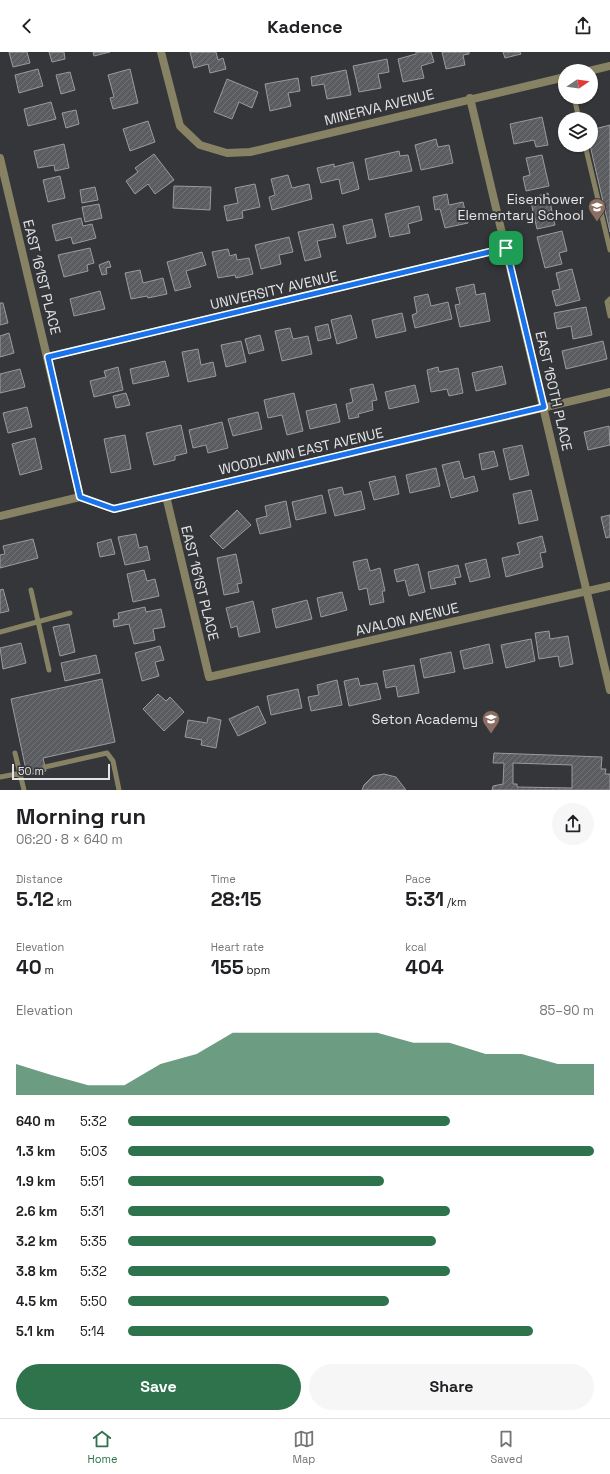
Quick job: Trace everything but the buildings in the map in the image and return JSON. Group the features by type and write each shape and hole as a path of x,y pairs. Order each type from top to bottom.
{"street":[{"name":"MINERVA AVENUE","path":"160,52 180,126 200,145 227,153 250,152 470,98 558,79"},
{"path":"598,69 610,66"},
{"name":"EAST 160TH PLACE","path":"470,98 610,690"},
{"name":"EAST 161ST PLACE","path":"0,158 80,497"},
{"name":"UNIVERSITY AVENUE","path":"48,357 506,248"},
{"name":"WOODLAWN EAST AVENUE","path":"80,497 114,509 610,392"},
{"name":"EAST 161ST PLACE","path":"166,496 209,677"},
{"path":"0,516 80,497"},
{"name":"AVALON AVENUE","path":"209,677 610,586"}],"lane":[{"path":"587,152 610,250"},
{"path":"610,299 607,302 610,316"},
{"path":"32,590 49,670"},
{"path":"0,632 70,613"},
{"path":"15,753 24,790"},
{"path":"45,767 107,753 113,761 119,790"},
{"path":"0,777 27,772"}],"place":[{"name":"Eisenhower Elementary School","path":"597,222"},
{"name":"Seton Academy","path":"491,734"}],"route":[{"path":"506,248 544,407 114,509 80,497 48,357 506,248"}]}
